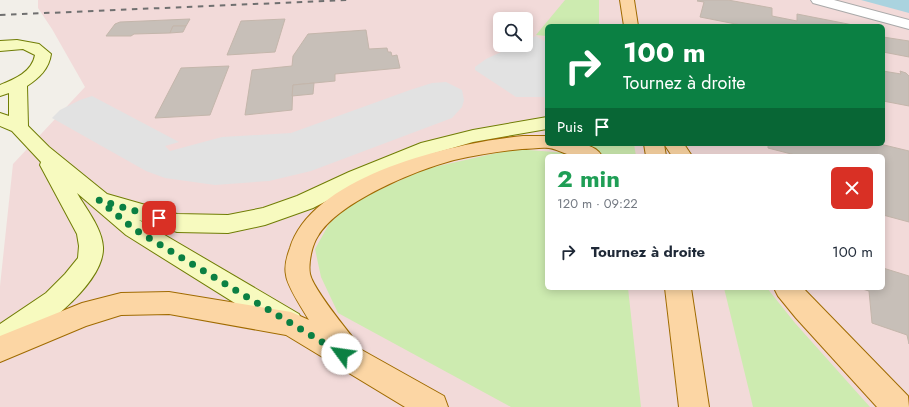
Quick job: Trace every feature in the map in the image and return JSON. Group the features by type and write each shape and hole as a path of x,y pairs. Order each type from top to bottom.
{"main road":[{"path":"627,0 631,24"},
{"path":"0,91 18,83 38,69 43,61 43,54 38,49 3,41"},
{"path":"18,83 19,127"},
{"path":"0,119 19,127 42,152 134,229 354,362 433,407"},
{"path":"99,200 177,223 228,224 265,216 305,202 401,157 428,148 473,136 545,123"},
{"path":"354,362 314,308 298,275 301,251 309,231 322,215 338,202 384,177 429,160 480,148 525,142 545,142"},
{"path":"570,146 588,154"},
{"path":"0,339 26,323 64,294 77,279 90,260 92,246 89,234 42,152"},
{"path":"669,290 682,322"},
{"path":"678,290 694,407"},
{"path":"789,290 897,407"},
{"path":"0,349 82,315 121,304 169,303 291,324"}],"street":[{"path":"818,0 909,24"}],"shaded area":[{"path":"38,0 909,0 909,407 0,407 0,286 13,164 85,87 52,29 38,8"},
{"path":"536,36 545,41 545,97 516,97 475,70 475,67 486,59 501,52 533,52 533,38"},
{"path":"446,82 462,90 464,100 462,107 452,118 311,171 269,181 215,185 165,178 146,171 52,118 60,110 92,96 179,142 165,146 170,151 222,137 291,133 410,90 432,83"}],"green space":[{"path":"565,0 599,0 599,24 545,24"},
{"path":"545,24 545,36 536,35"},
{"path":"586,146 634,146 636,154 600,154"},
{"path":"515,149 570,154 545,154 545,290 628,290 641,407 511,407 338,313 321,277 315,249 329,224 353,202 425,169"},
{"path":"724,290 769,290 795,323 870,407 753,407"}],"water":[{"path":"861,0 909,0 909,13"}],"building":[{"path":"728,0 772,8 772,16 797,21 797,14 848,24 736,24 700,17 704,2 697,1"},
{"path":"190,19 186,26 173,26 170,33 106,36 115,24 120,22"},
{"path":"285,19 275,52 227,55 241,21"},
{"path":"173,26 186,26 183,32 170,33"},
{"path":"366,30 369,49 387,48 388,52 391,52 392,56 397,55 400,68 335,74 335,81 293,85 292,110 245,115 252,70 292,66 293,56 308,34"},
{"path":"885,37 909,41 909,57 885,52"},
{"path":"229,66 210,115 155,118 181,68"},
{"path":"885,71 901,74 900,71 909,76 909,106 885,101"},
{"path":"314,83 313,94 292,96 293,85"},
{"path":"885,145 909,151 909,222 885,216 885,154 791,154 768,148 768,146"},
{"path":"885,269 909,276 909,344 907,335 872,323 869,291 866,290 885,290"}],"railway":[{"path":"0,15 348,0"}],"route":[{"path":"159,218 99,200 134,229 342,354"}]}
